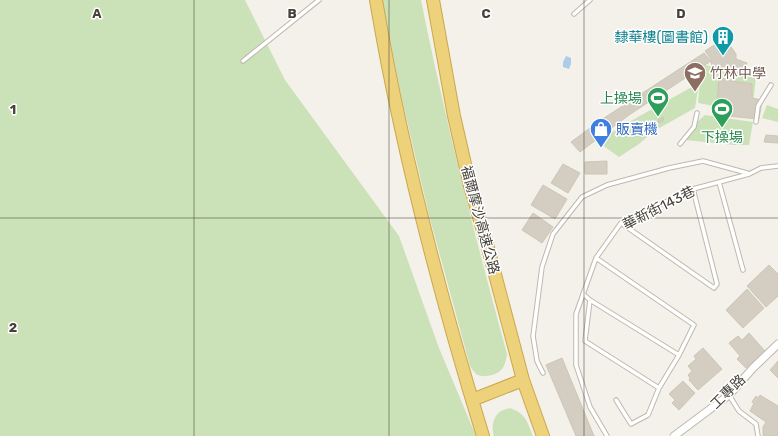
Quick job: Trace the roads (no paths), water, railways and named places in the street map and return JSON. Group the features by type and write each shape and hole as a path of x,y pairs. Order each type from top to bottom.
{"highway":[{"path":"376,0 387,63 416,198 436,275 483,436"},
{"name":"福爾摩沙高速公路","path":"433,0 454,116 470,186 523,380 543,436"},
{"path":"472,400 523,380"}],"street":[{"name":"工專路","path":"674,436 729,395 752,368 778,344"}],"lane":[{"path":"244,61 319,0"},
{"path":"574,14 590,0"},
{"path":"756,122 758,106 771,85"},
{"path":"680,144 694,127 697,114"},
{"path":"543,373 537,360 533,336 542,267 553,234 582,197 607,185 669,168 703,161 749,174"},
{"name":"華新街143巷","path":"607,436 590,407 576,365 576,314 596,258 621,224 692,189 749,174 761,168 778,166"},
{"path":"719,182 743,270"},
{"path":"621,224 714,288 717,284 692,189"},
{"path":"596,258 694,325 679,355 658,388 648,415 631,424 616,400"},
{"path":"583,294 590,300 679,355"},
{"path":"590,300 585,341 658,388"},
{"path":"729,395 739,411 756,424 758,436"}],"water":[{"path":"566,56 571,58 569,69 563,67 563,62"}],"place":[{"name":"隸華樓(圖書館)","path":"723,56"},
{"name":"竹林中學","path":"695,92"},
{"name":"上操場","path":"658,118"},
{"name":"下操場","path":"722,128"},
{"name":"販賣機","path":"601,148"}]}
